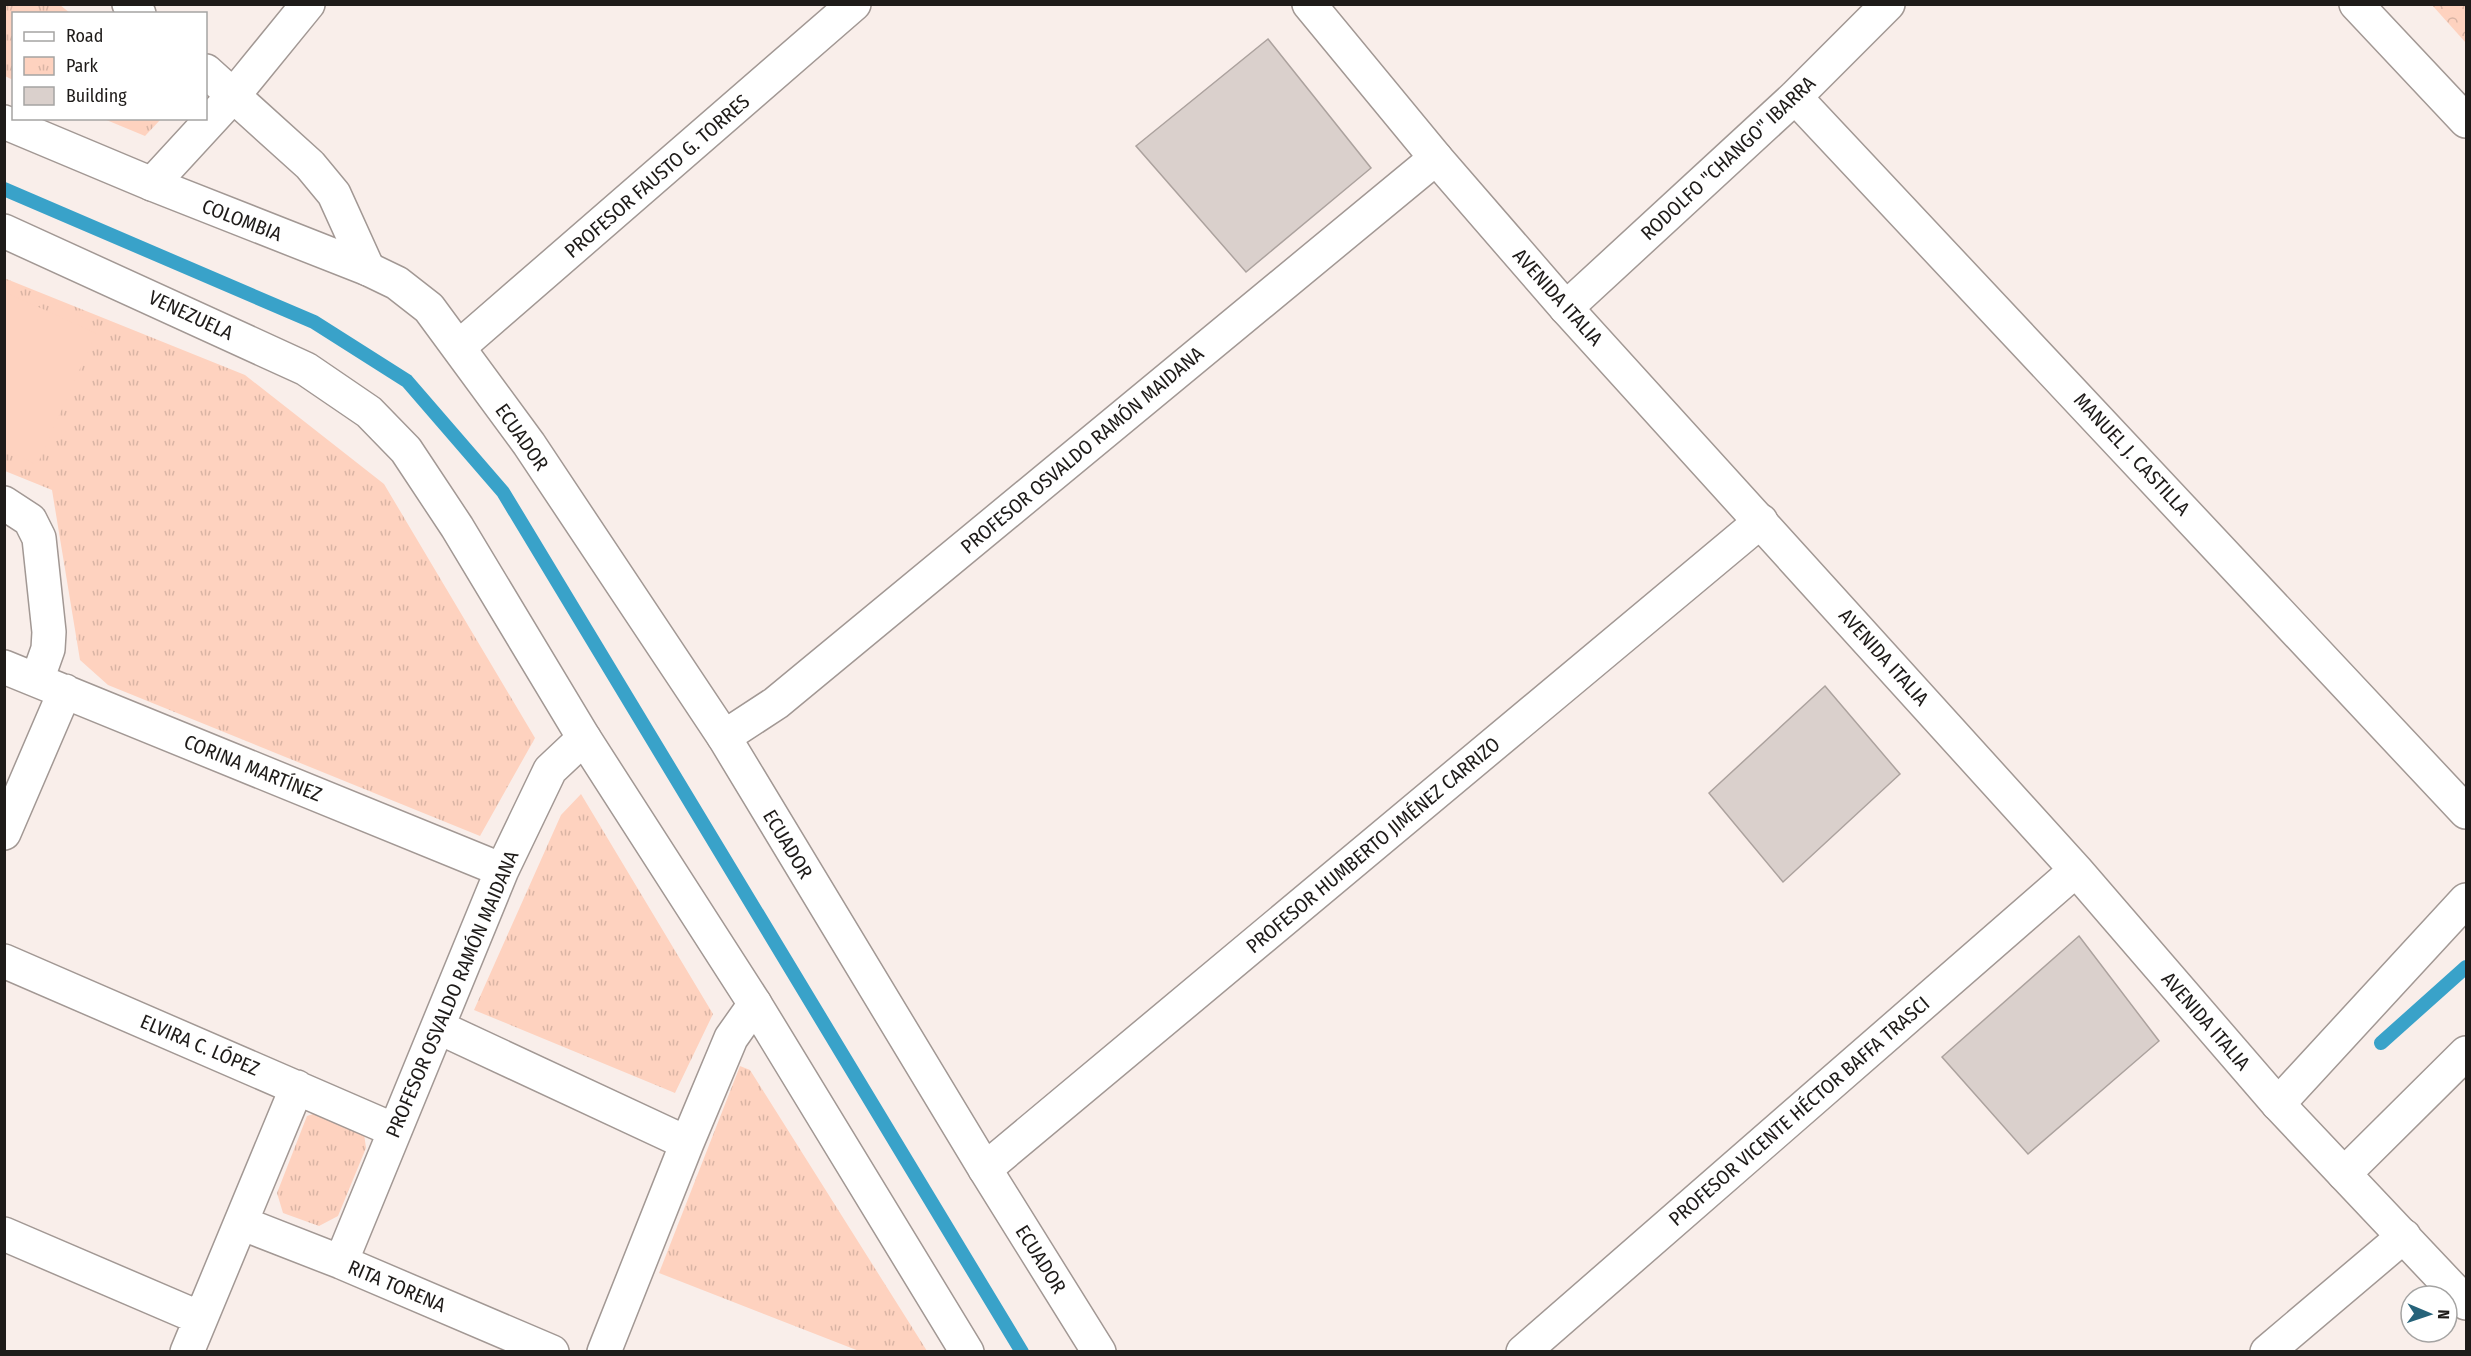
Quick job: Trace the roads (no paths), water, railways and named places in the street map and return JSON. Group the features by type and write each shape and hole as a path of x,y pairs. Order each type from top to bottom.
{"street":[{"path":"152,184 233,96 308,4"},
{"name":"PROFESOR FAUSTO G. TORRES","path":"459,347 854,4"},
{"name":"AVENIDA ITALIA","path":"1309,4 1436,158 1566,308 2076,870 2278,1104 2466,1303"},
{"name":"RODOLFO \"CHANGO\" IBARRA","path":"1566,308 1795,97 1888,4"},
{"path":"2356,4 2466,121"},
{"path":"207,72 310,165 334,194 368,269"},
{"name":"MANUEL J. CASTILLA","path":"1795,97 2466,812"},
{"name":"COLOMBIA","path":"4,122 152,184 368,269 397,283 429,308 459,347"},
{"name":"PROFESOR OSVALDO RAMÓN MAIDANA","path":"724,737 776,703 1436,158"},
{"name":"VENEZUELA","path":"4,231 306,369 369,412 406,450 430,484 584,738"},
{"name":"ECUADOR","path":"459,347 529,444 724,737 1099,1352"},
{"path":"4,833 51,685 39,538 30,520 7,504"},
{"name":"PROFESOR HUMBERTO JIMÉNEZ CARRIZO","path":"985,1168 1761,521"},
{"name":"CORINA MARTÍNEZ","path":"4,667 502,870"},
{"path":"584,738 755,1004 967,1352"},
{"name":"PROFESOR OSVALDO RAMÓN MAIDANA","path":"341,1262 502,870 550,770 584,738"},
{"name":"PROFESOR VICENTE HÉCTOR BAFFA TRASCI","path":"1523,1352 2076,870"},
{"path":"2278,1104 2466,900"},
{"name":"ELVIRA C. LÓPEZ","path":"4,961 394,1130"},
{"path":"604,1352 731,1038 755,1004"},
{"path":"438,1027 687,1143"},
{"path":"2344,1174 2466,1053"},
{"path":"187,1352 297,1087"},
{"name":"RITA TORENA","path":"241,1223 341,1262 552,1352"},
{"path":"4,1234 200,1318"},
{"path":"2267,1352 2404,1236"}],"waterway":[{"path":"4,189 314,322 407,381 503,492 1022,1352"},
{"path":"2381,1043 2466,967"}]}
